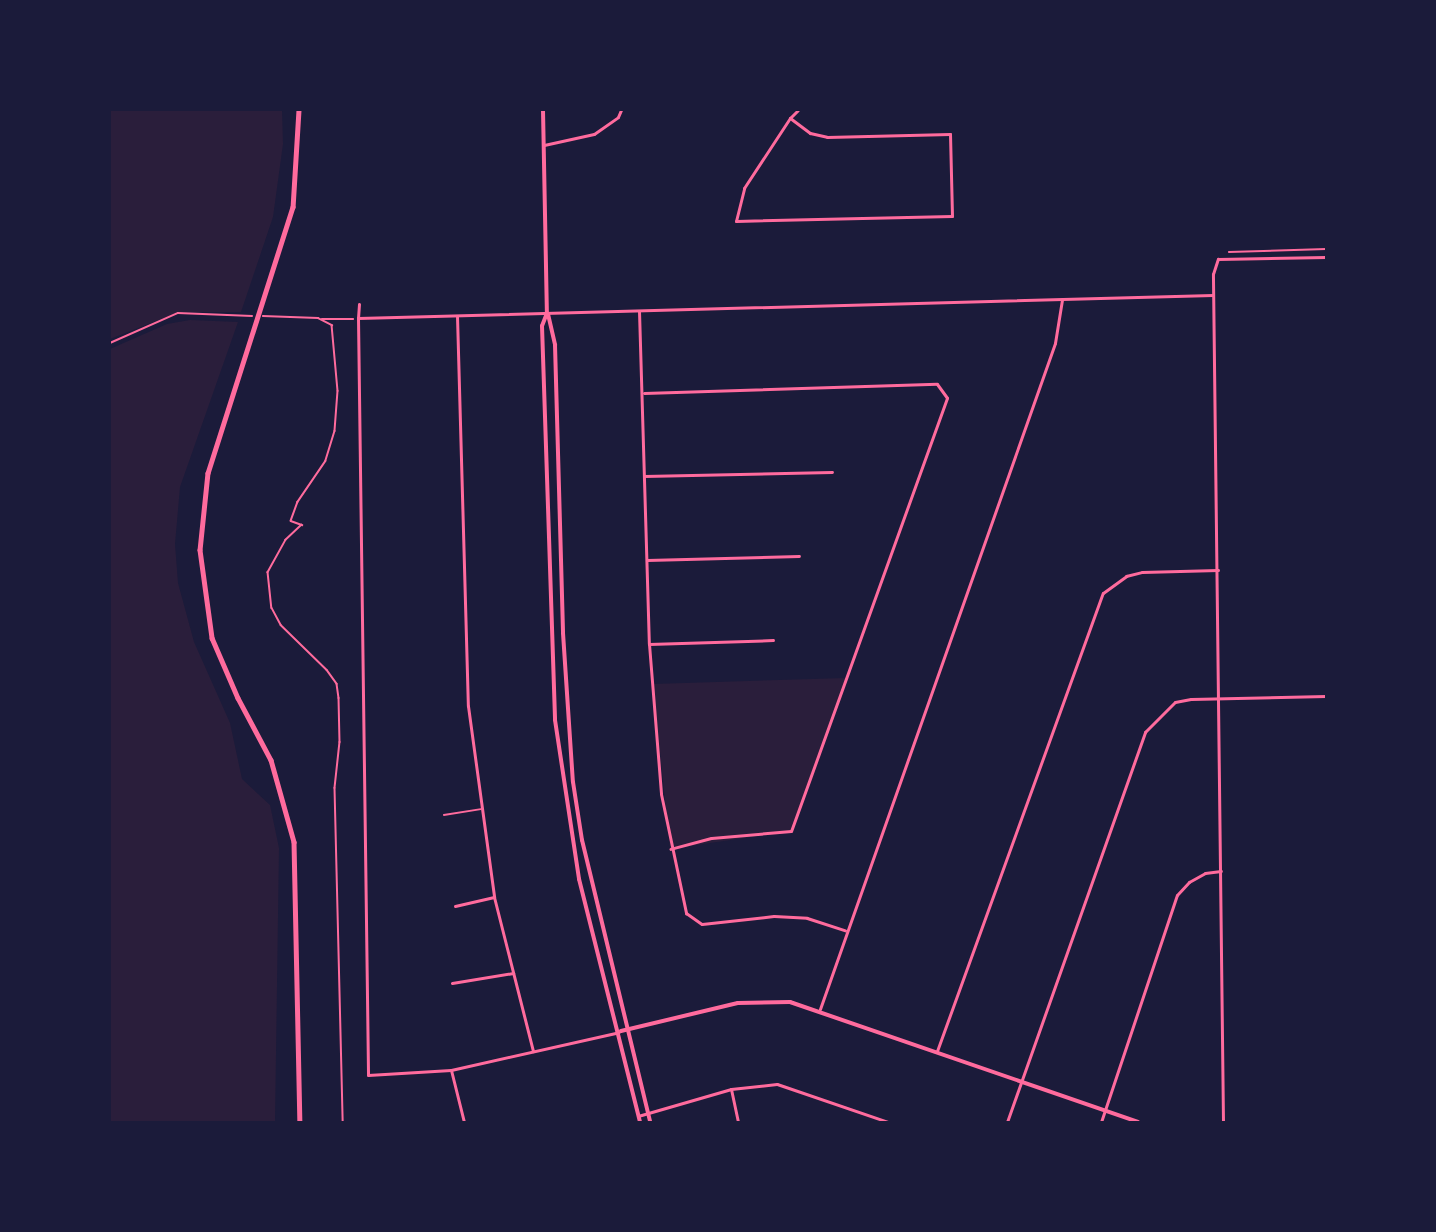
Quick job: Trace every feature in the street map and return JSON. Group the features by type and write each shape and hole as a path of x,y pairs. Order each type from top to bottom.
{"main road":[{"path":"300,110 293,207 208,473 200,550 212,638 271,760 294,842 300,1122"}],"street":[{"path":"543,110 547,313 555,345 560,561 572,776 582,840 650,1122"},
{"path":"544,145 594,134 618,117 621,110"},
{"path":"790,118 810,133 827,137 950,134 952,216 736,221 744,188 790,118 798,110"},
{"path":"1223,1122 1213,295 1218,259 1326,257"},
{"path":"358,318 1213,295"},
{"path":"820,1009 845,930 1055,343 1062,300"},
{"path":"359,304 368,1075 451,1070 738,1003 790,1002 820,1009 1138,1122"},
{"path":"639,310 644,393 649,644 661,794 670,849 686,913 702,924 774,916 807,918 845,930"},
{"path":"547,313 542,326 555,720 579,879 640,1122"},
{"path":"457,315 468,706 494,897 532,1051"},
{"path":"644,393 937,384 947,398 791,831 711,838 670,849"},
{"path":"644,476 832,472"},
{"path":"647,560 799,556"},
{"path":"549,561 560,561"},
{"path":"937,1051 1103,593 1126,576 1142,572 1218,570"},
{"path":"649,644 773,640"},
{"path":"1007,1122 1145,732 1175,702 1218,698 1326,696"},
{"path":"562,777 572,776"},
{"path":"1101,1122 1177,895 1189,882 1205,873 1221,871"},
{"path":"455,906 494,897"},
{"path":"452,983 513,973"},
{"path":"451,1070 464,1122"},
{"path":"638,1116 730,1089 777,1084 888,1122"},
{"path":"730,1089 738,1122"}],"lane":[{"path":"444,815 482,809"}],"path":[{"path":"1229,252 1326,249"},
{"path":"110,343 178,313 358,318"},
{"path":"318,318 332,325 338,391 334,430 326,461 298,502 291,521 302,525 286,540 268,572 272,608 281,625 327,670 337,684 339,698 340,742 335,788 343,1122"}],"shaded area":[{"path":"110,110 282,110 283,144 273,217 241,312 179,312 110,339"},
{"path":"190,320 238,322 180,487 175,544 178,583 194,642 230,723 242,779 270,805 279,848 275,1122 110,1122 110,349 167,324"},
{"path":"846,678 791,831 670,849 653,684"}]}
